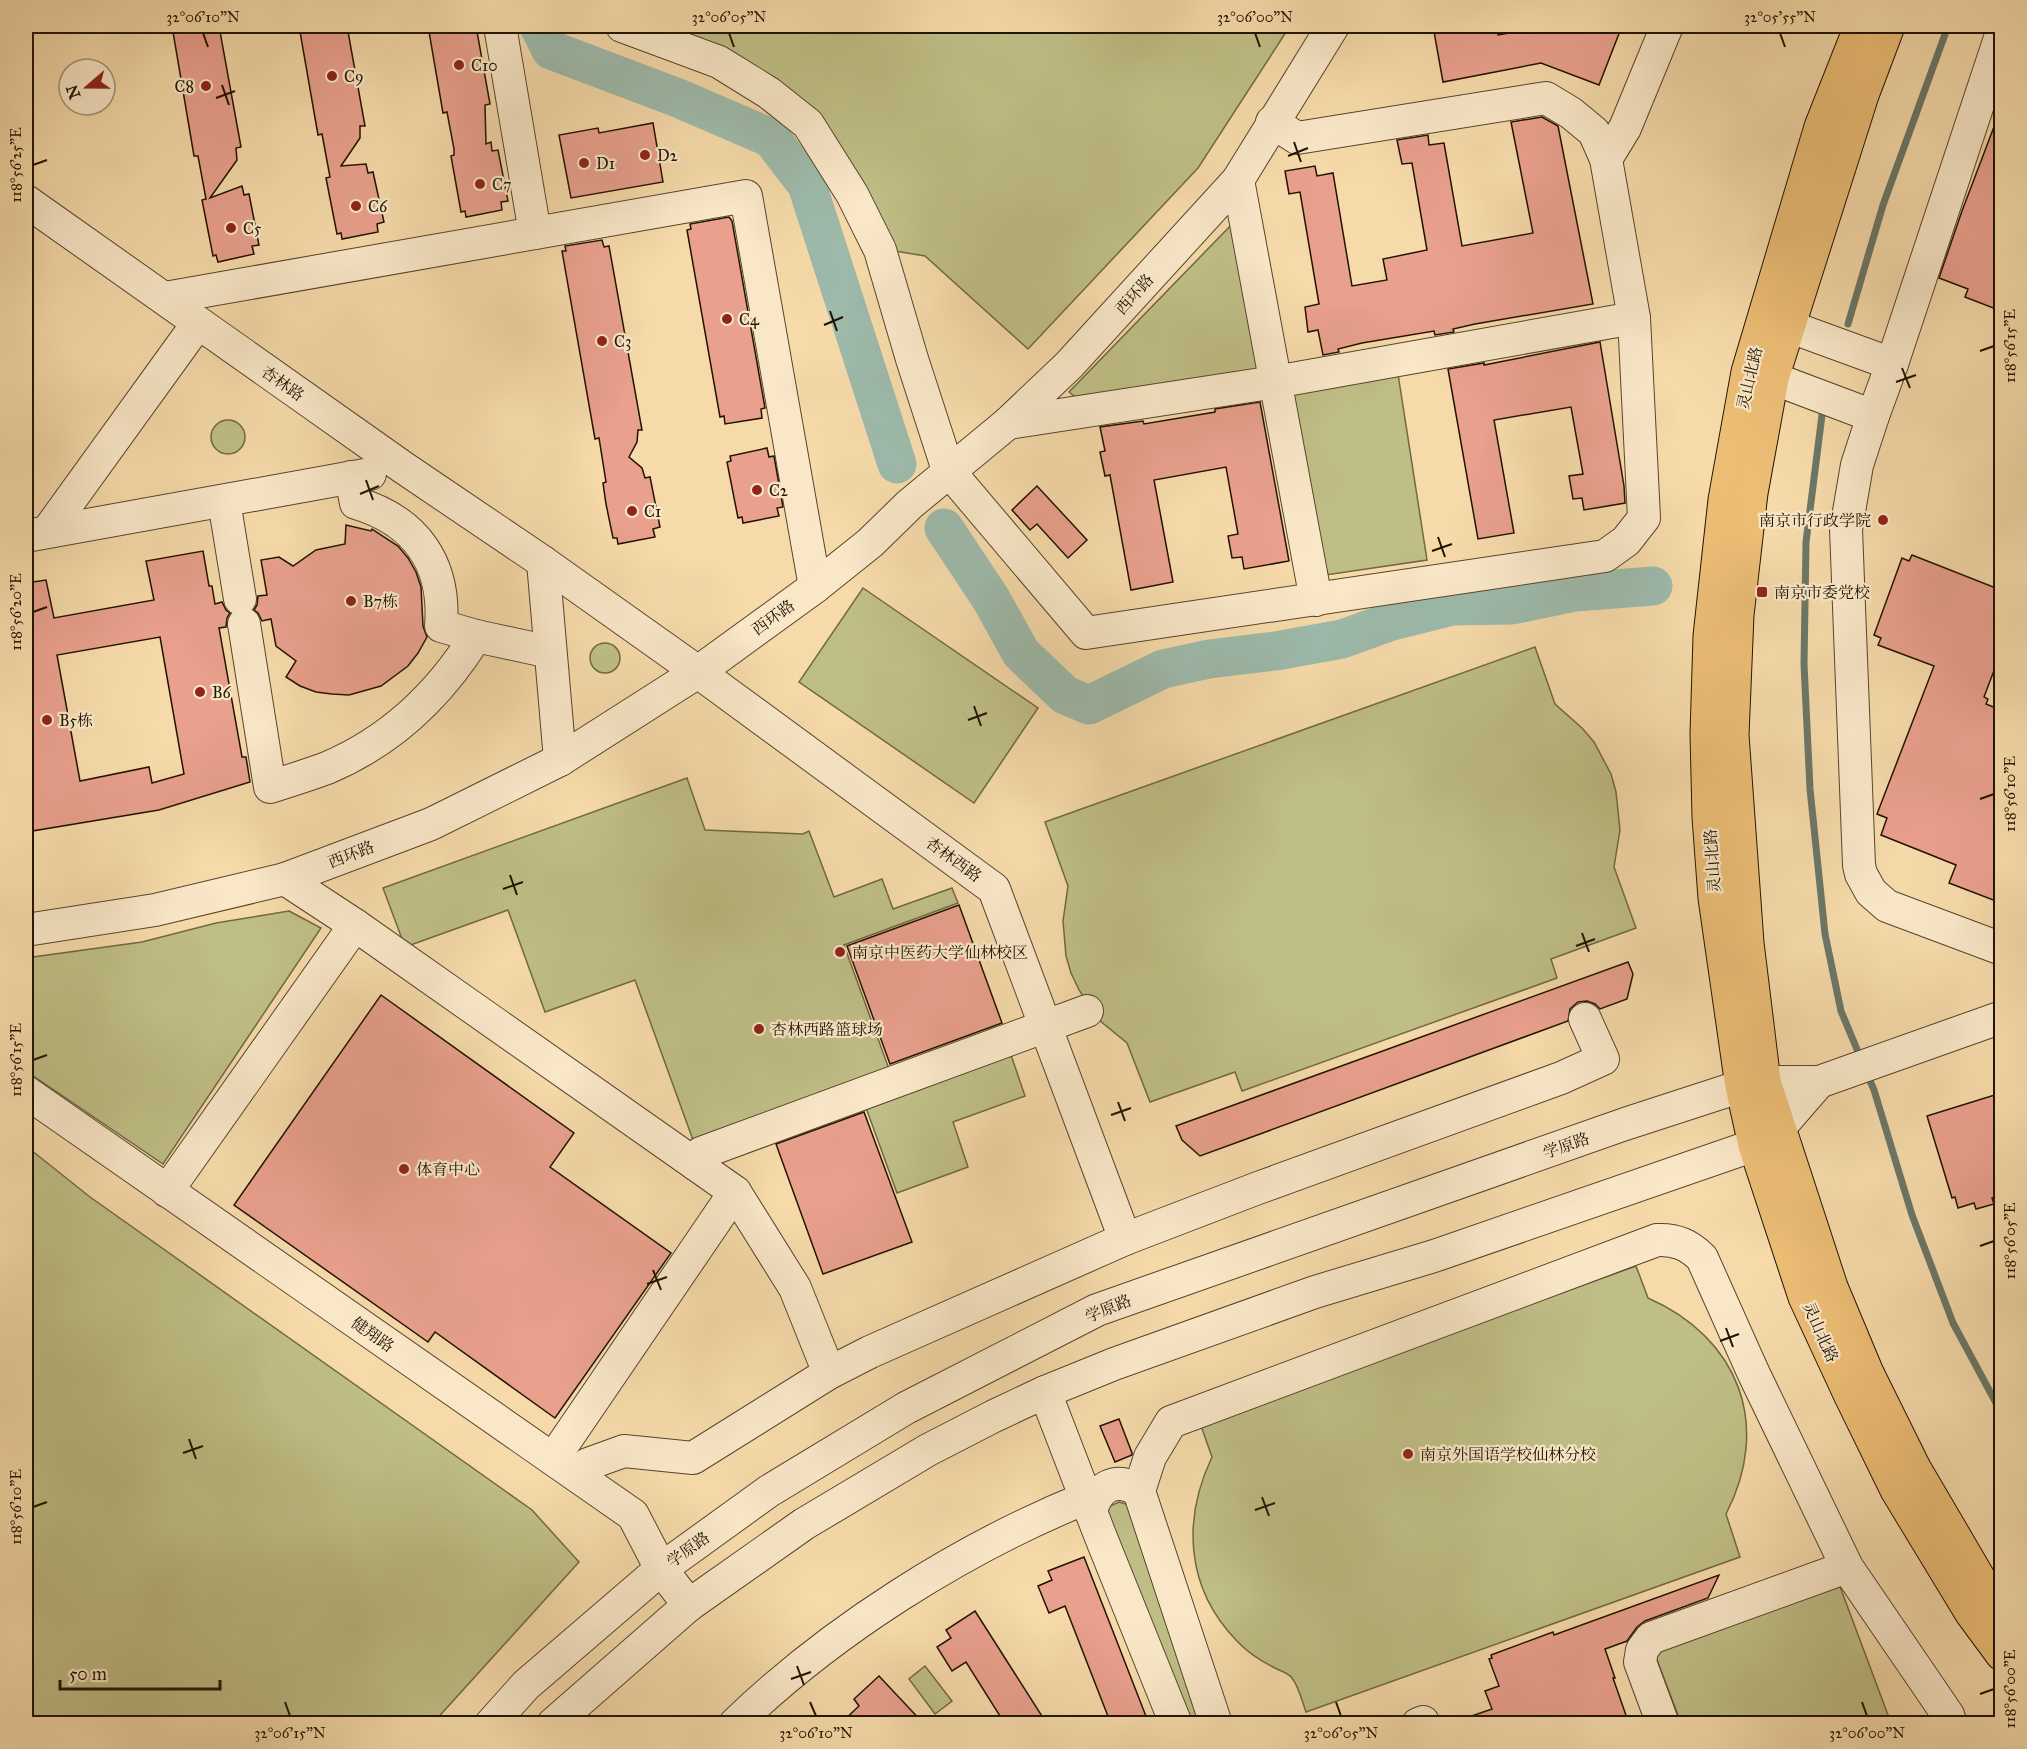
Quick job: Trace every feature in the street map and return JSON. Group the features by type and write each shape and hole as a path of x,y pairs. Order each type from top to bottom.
{"main road":[{"name":"灵山北路","path":"1861,26 1821,127 1748,372 1724,511 1710,636 1707,734 1709,817 1715,898 1753,1084 1805,1297 1897,1490 1971,1612 2001,1654"},
{"name":"灵山北路","path":"1753,1084 1747,943 1731,735 1737,615 1751,493 1772,378 1862,95 1888,26"},
{"name":"灵山北路","path":"1767,1137 1867,1373 1914,1468 2001,1613"}],"street":[{"path":"500,26 535,233"},
{"path":"622,26 719,62 769,93 808,124 852,194 880,250 948,470 1086,633 1605,556 1626,541 1644,518 1634,318 1606,159 1594,132 1546,98 1297,138 1272,122"},
{"name":"西环路","path":"26,930 155,910 285,879 431,824 560,760 698,672 815,587 870,543 948,470 1008,423 1069,365 1238,180 1333,26"},
{"path":"1606,159 1625,128 1667,26"},
{"path":"2001,32 1857,465 1846,530 1861,874 1871,892 1887,906 2001,949"},
{"path":"1238,180 1316,600"},
{"path":"165,298 746,196 815,587"},
{"name":"杏林路","path":"26,201 165,298 198,324 698,672"},
{"path":"26,230 58,224"},
{"path":"1008,423 1275,382 1634,318"},
{"path":"36,534 198,324"},
{"path":"1788,326 1892,364"},
{"path":"1772,378 1873,416"},
{"path":"36,534 404,468"},
{"path":"351,477 356,503 372,508 395,520 414,536 425,550 438,579 442,610 441,626 550,652"},
{"path":"224,501 270,787 327,768 351,757 396,728 441,686 460,662 476,636"},
{"path":"543,562 560,760"},
{"name":"杏林西路","path":"698,672 994,889 1125,1239"},
{"path":"285,879 356,925 735,1192 795,1288 829,1373"},
{"path":"167,1191 356,925"},
{"path":"695,1164 701,1153 1088,1011"},
{"name":"学原路","path":"491,1724 526,1685 661,1569 769,1491 906,1408 1098,1310 1625,1124 1753,1084 1819,1082 2001,1017"},
{"path":"564,1467 588,1464 624,1451 693,1458 829,1373 870,1352 1125,1239 1561,1078 1603,1059 1585,1019"},
{"name":"学原路","path":"553,1724 689,1605 804,1524 928,1450 1045,1392 1114,1364 1315,1292 1434,1256 1767,1137 1819,1082"},
{"name":"健翔路","path":"26,1092 633,1515 661,1569 689,1605"},
{"path":"564,1467 735,1192"},
{"path":"1216,1724 1140,1491 1150,1457 1171,1422 1657,1240 1666,1239 1683,1244 1702,1258 1753,1372 1847,1567 1948,1715 1951,1724"},
{"path":"1045,1392 1176,1724"},
{"path":"735,1724 812,1658 885,1605 988,1543 1028,1523 1088,1505 1098,1494 1112,1485 1131,1486 1140,1491"},
{"path":"1663,1724 1640,1662 1642,1650 1651,1638 1847,1567"},
{"path":"1418,1724 1423,1722 1424,1724"}],"shaded area":[{"path":"661,26 1290,26 1198,168 1028,349 925,256 889,250 832,142"},
{"path":"1235,221 1261,370 1079,400 1069,392"},
{"path":"1398,374 1427,560 1319,576 1290,390"},
{"path":"228,420 240,425 245,437 240,449 228,454 216,449 211,437 216,425"},
{"path":"863,588 1038,708 974,803 799,682"},
{"path":"605,643 611,644 619,652 619,664 611,672 605,673 599,672 591,664 590,658 591,652 599,644"},
{"path":"1535,647 1555,704 1594,742 1611,774 1616,792 1620,830 1614,867 1636,928 1551,959 1557,978 1242,1091 1235,1072 1150,1102 1127,1043 1099,1020 1079,990 1071,973 1066,956 1063,921 1068,886 1045,822"},
{"path":"687,778 705,830 803,834 809,831 834,897 882,879 893,909 952,888 958,903 844,945 889,1069 693,1140 635,980 545,1012 508,910 405,947 383,888"},
{"path":"289,911 321,928 163,1164 26,1071 26,958 142,942 216,923"},
{"path":"1010,1052 1025,1096 953,1122 968,1167 897,1193 865,1105"},
{"path":"26,1146 90,1197 532,1510 579,1562 433,1723 26,1723"},
{"path":"1636,1266 1648,1298 1679,1315 1705,1336 1725,1360 1738,1388 1746,1417 1746,1448 1740,1481 1726,1514 1740,1557 1306,1712 1291,1676 1248,1652 1219,1620 1207,1598 1194,1553 1193,1529 1202,1481 1212,1457 1200,1423"},
{"path":"1119,1502 1132,1506 1203,1723 1185,1723 1105,1512 1108,1507"},
{"path":"1839,1584 1891,1723 1681,1723 1654,1652"},
{"path":"925,1666 952,1701 935,1714 909,1679"}],"building":[{"name":"C8","path":"172,26 219,26 241,147 236,148 237,160 210,198 242,186 244,195 249,194 259,245 252,246 254,254 218,262 216,255 213,256 202,200 206,199 198,156 194,156"},
{"path":"299,26 347,26 365,126 360,126 360,138 341,166 366,164 368,173 373,172 384,222 377,224 378,232 342,239 341,233 337,234 326,178 330,177 322,134 318,135"},
{"path":"428,26 476,26 490,104 485,105 486,144 491,142 492,151 498,150 508,201 501,202 502,210 466,217 465,211 461,212 451,156 454,155 454,149 447,112 443,113"},
{"path":"1433,26 1496,26 1498,35 1550,26 1622,26 1599,85 1541,63 1443,82"},
{"path":"2000,111 2001,311 1965,297 1968,289 1939,278"},
{"path":"1542,117 1558,126 1593,304 1475,324 1453,329 1454,332 1435,335 1434,331 1362,343 1338,349 1339,352 1323,355 1318,330 1308,332 1305,307 1319,304 1300,192 1289,194 1285,171 1315,166 1317,176 1333,173 1352,286 1387,280 1383,259 1427,250 1412,163 1402,164 1397,140 1428,135 1429,145 1444,143 1462,246 1533,233 1511,122"},
{"path":"653,123 663,182 571,198 559,135 598,128 599,133"},
{"name":"C4","path":"729,217 732,221 765,408 761,409 762,418 725,424 724,416 720,417 687,230 691,229 690,224"},
{"name":"C3","path":"602,240 604,247 609,246 642,430 638,430 637,442 629,457 642,468 645,478 650,477 660,527 653,529 655,537 618,544 617,538 613,538 606,504 603,483 606,482 599,438 595,439 562,251 566,251 565,246"},
{"path":"1600,342 1625,503 1584,510 1582,498 1573,499 1569,476 1583,474 1571,407 1494,420 1514,533 1478,539 1448,369 1484,363 1484,365"},
{"path":"1260,402 1289,561 1244,569 1242,557 1232,558 1228,536 1238,534 1226,467 1154,480 1173,582 1131,590 1110,475 1105,476 1100,452 1105,451 1100,427 1143,421 1144,424"},
{"name":"C2","path":"767,448 769,457 774,456 783,507 777,508 779,516 743,523 742,517 738,518 727,462 731,461 730,456"},
{"path":"1037,486 1087,540 1068,558 1037,524 1030,530 1012,510"},
{"name":"B7栋","path":"346,525 371,531 372,529 398,546 408,558 421,587 423,626 427,637 408,666 381,686 349,695 316,692 286,677 296,661 276,646 271,619 262,621 254,610 258,596 267,595 261,560 279,557 293,566 316,550 345,544"},
{"path":"203,551 209,586 212,586 215,604 222,602 230,613 226,627 219,628 242,757 246,757 250,782 159,810 26,832 26,583 46,580 54,618 154,600 146,561","holes":["160,637 184,774 152,783 149,767 80,781 57,655"]},
{"path":"1912,555 2001,590 2001,652 1984,697 1988,699 1986,704 2001,710 2001,903 1949,883 1956,865 1881,835 1887,818 1877,814 1934,666 1878,645 1881,638 1874,635 1902,558 1909,561"},
{"path":"959,905 1002,1023 890,1064 847,946"},
{"path":"1628,962 1633,974 1627,999 1600,1009 1587,1001 1578,1002 1570,1009 1568,1021 1200,1156 1182,1140 1176,1126"},
{"name":"体育中心","path":"381,995 574,1133 550,1167 671,1253 555,1418 435,1332 428,1342 234,1205"},
{"path":"2001,1093 2001,1195 1992,1198 1994,1204 1976,1209 1974,1203 1958,1208 1955,1197 1952,1198 1927,1116"},
{"path":"864,1112 912,1242 823,1274 776,1144"},
{"path":"1119,1419 1132,1455 1115,1462 1100,1426"},
{"path":"1084,1557 1149,1724 1111,1724 1065,1606 1049,1613 1038,1586 1052,1580 1048,1571"},
{"path":"1719,1575 1708,1598 1645,1621 1637,1627 1627,1641 1605,1649 1629,1724 1458,1724 1457,1721 1492,1709 1485,1691 1499,1686 1489,1659 1492,1658 1491,1655 1553,1632 1554,1635"},
{"path":"975,1611 1047,1724 1005,1724 966,1662 952,1671 937,1647 951,1638 946,1630"},
{"path":"879,1676 924,1724 840,1724 859,1706 854,1699"}],"waterway":[{"path":"539,26 551,50 678,98 771,138 807,185 897,464"},
{"path":"1848,324 1883,205 1948,26"},
{"path":"1822,415 1806,542 1804,664 1810,789 1825,934 1841,1011 1861,1059"},
{"path":"944,528 991,599 1021,653 1065,695 1089,705 1163,669 1209,659 1276,651 1342,639 1392,621 1452,606 1512,605 1575,592 1653,586"},
{"path":"1867,1074 1874,1090 1912,1215 1953,1323 2002,1414"}],"place":[{"name":"C10","path":"459,65"},
{"name":"C9","path":"332,76"},
{"name":"C8","path":"206,86"},
{"name":"D2","path":"645,155"},
{"name":"D1","path":"584,163"},
{"name":"C7","path":"480,184"},
{"name":"C6","path":"356,206"},
{"name":"C5","path":"231,228"},
{"name":"C4","path":"727,319"},
{"name":"C3","path":"602,341"},
{"name":"C2","path":"757,490"},
{"name":"C1","path":"632,511"},
{"name":"南京市行政学院","path":"1883,520"},
{"name":"南京市委党校","path":"1762,592"},
{"name":"B7栋","path":"351,601"},
{"name":"B6","path":"200,692"},
{"name":"B5栋","path":"47,720"},
{"name":"南京中医药大学仙林校区","path":"840,952"},
{"name":"杏林西路篮球场","path":"759,1029"},
{"name":"体育中心","path":"404,1169"},
{"name":"南京外国语学校仙林分校","path":"1408,1454"}]}
